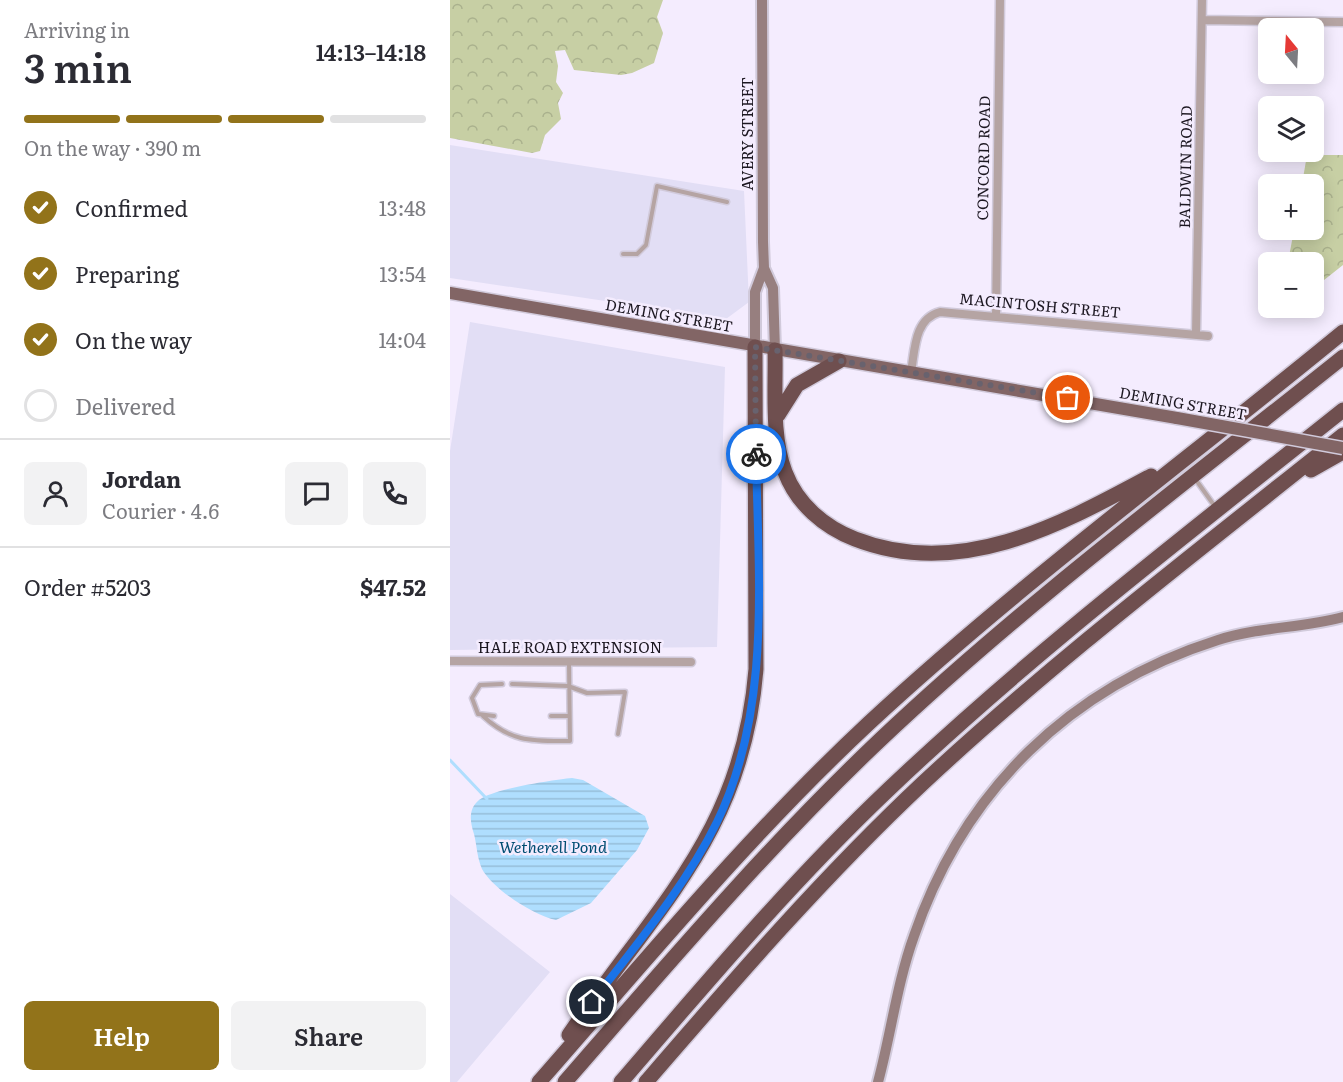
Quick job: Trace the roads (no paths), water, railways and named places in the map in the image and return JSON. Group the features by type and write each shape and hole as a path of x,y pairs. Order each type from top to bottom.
{"highway":[{"path":"538,1082 739,855 849,742 981,623 1343,332"},
{"path":"538,1082 592,1002 697,858 718,820 739,766 751,716 756,656 755,347"},
{"path":"775,350 777,418 785,471 795,492 810,512 829,527 881,548 911,552 970,551 1033,534 1083,513 1186,458"},
{"path":"565,1082 729,895 836,782 973,655 1343,357"},
{"path":"777,418 786,399 797,385 839,361"},
{"path":"621,1082 790,889 888,789 1008,680 1343,410"},
{"path":"646,1082 807,899 921,784 1039,679 1343,435"},
{"path":"1272,492 1343,450"}],"main road":[{"name":"DEMING STREET","path":"450,293 1177,418 1343,450"}],"street":[{"name":"AVERY STREET","path":"755,347 755,292 764,268 762,0"},
{"name":"CONCORD ROAD","path":"996,316 1000,0"},
{"name":"BALDWIN ROAD","path":"1196,334 1202,0"},
{"path":"1202,20 1343,22"},
{"name":"AVERY STREET","path":"764,268 772,288 775,350"},
{"name":"MACINTOSH STREET","path":"911,372 919,329 928,317 945,312 1208,336"},
{"path":"878,1082 913,938 943,866 969,821 1001,779 1043,736 1084,704 1125,678 1165,660 1219,639 1343,617"},
{"name":"HALE ROAD EXTENSION","path":"450,661 691,662"}],"lane":[{"path":"623,254 637,254 646,244 657,186 727,202"},
{"path":"1193,477 1218,510"},
{"path":"502,684 480,685 474,693 474,710 499,730 521,741 570,741 569,662"},
{"path":"512,684 568,686 587,693 625,692 618,734"},
{"path":"483,716 494,716"},
{"path":"551,716 569,716"}],"water":[{"name":"Wetherell Pond","path":"572,778 583,780 645,816 649,828 637,850 591,903 556,920 526,907 504,893 487,877 479,861 471,816 475,804 486,796 523,786"}],"waterway":[{"path":"450,760 487,799"}]}
